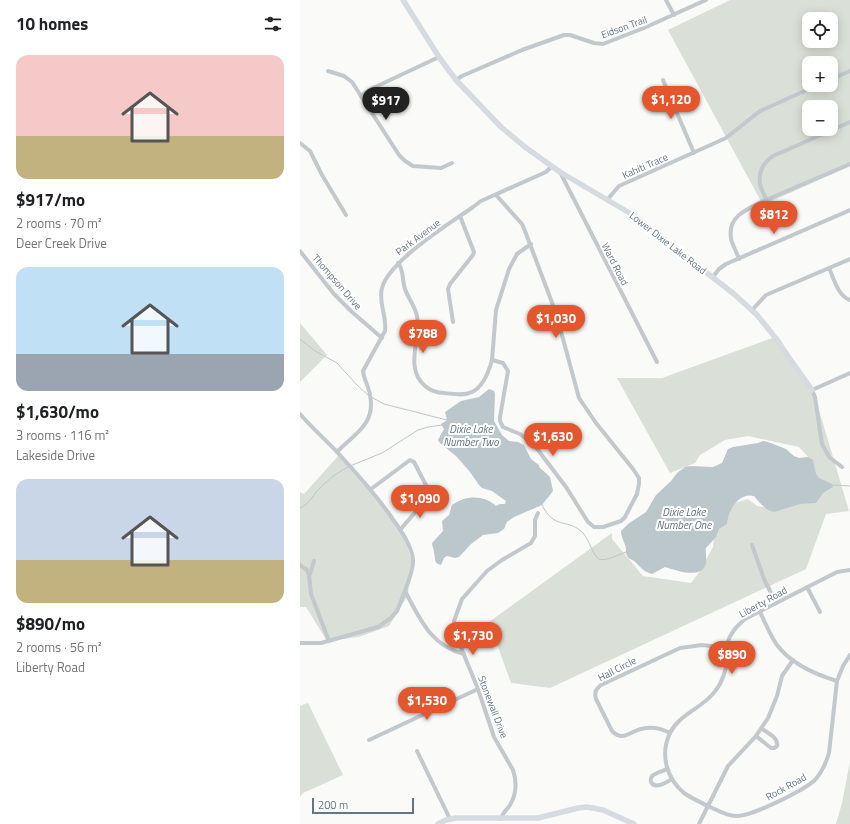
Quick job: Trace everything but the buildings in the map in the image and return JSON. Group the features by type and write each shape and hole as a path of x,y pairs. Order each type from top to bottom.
{"street":[{"name":"Lower Dixie Lake Road","path":"403,0 456,80 505,131 560,172 644,222 752,310 772,332 812,390 815,397 822,444 829,457 842,467"},
{"path":"666,0 674,15"},
{"name":"Eidson Trail","path":"456,80 516,53 556,38 570,35 594,43 603,44 644,28 706,0"},
{"path":"361,96 371,89 439,56"},
{"path":"328,71 344,76 352,82 404,161 413,166 441,168 452,163"},
{"path":"838,77 850,71"},
{"path":"663,80 694,153"},
{"name":"Kahiti Trace","path":"607,200 619,186 726,138 760,111 802,92"},
{"path":"766,200 761,187 760,179 763,165 768,159 850,122"},
{"path":"300,143 310,150 322,175 346,215"},
{"path":"739,259 731,240 730,232 736,218 744,211 850,164"},
{"name":"Park Avenue","path":"337,452 357,435 369,418 371,397 363,371 382,338 386,324 381,300 382,289 386,277 398,263 460,216 496,194 546,172 552,166"},
{"name":"Ward Road","path":"560,172 564,183 657,362"},
{"path":"492,360 503,363 508,371 500,417 501,424 505,428 526,437 535,446 566,486 588,522 594,527 615,523 625,517 637,494 639,478 596,423 579,398 556,312 531,244 522,224 496,194"},
{"path":"713,277 722,267 850,210"},
{"path":"453,322 448,289 450,284 474,252 460,216"},
{"path":"398,263 402,269 405,290 417,315 418,325 414,365 417,376 423,384 431,390 440,393 470,393 481,385 492,360 496,310 509,269 518,254 531,244"},
{"name":"Thompson Drive","path":"300,251 334,294 382,338"},
{"path":"752,310 766,296 850,259"},
{"path":"829,268 840,293 850,300"},
{"path":"812,390 850,373"},
{"path":"300,414 371,489 408,542 413,560 412,570 397,611 384,624 372,630 329,642 314,644 300,643"},
{"path":"371,489 410,460 414,462 430,495 400,530"},
{"name":"Stonewall Drive","path":"500,819 514,798 515,776 494,737 478,689 453,625 462,599 493,566 531,543 535,536 535,520 538,513"},
{"path":"752,545 764,579 776,603"},
{"path":"309,575 314,561"},
{"path":"300,565 307,570 309,575 311,594 329,642"},
{"name":"Liberty Road","path":"708,806 685,793 672,779 667,769 665,751 670,733 680,719 707,700 717,689 722,681 725,671 727,648 730,637 737,626 776,603 837,572 850,570"},
{"path":"807,587 820,612"},
{"path":"405,591 420,620 434,638 448,649 464,654"},
{"path":"760,612 777,644 784,653 813,673 837,681"},
{"name":"Hall Circle","path":"670,733 660,728 650,727 640,729 625,736 616,735 612,731 596,699 596,688 680,648 702,645 727,648"},
{"name":"Rock Road","path":"708,806 729,815 746,815 802,789 815,780 824,768 829,754 837,681 842,666 850,655"},
{"path":"699,824 728,766 762,729 774,706 782,676 793,660"},
{"path":"369,740 478,689"},
{"path":"756,736 771,748 777,746 777,740 762,729"},
{"path":"416,751 450,819"},
{"path":"667,769 653,776 651,783 654,786 658,786 672,779"},
{"path":"438,824 450,819 538,818 587,807 603,810 634,824"}],"shaded area":[{"path":"730,0 850,0 850,166 763,205 668,30"},
{"path":"300,323 327,355 300,382"},
{"path":"778,336 814,393 849,511 826,514 806,569 550,688 511,683 489,622 612,533 612,539 643,576 691,583 700,571 713,547 714,536 726,510 735,503 748,499 757,506 773,508 810,459 799,447 748,436 725,440 700,455 695,463 670,473 617,378 662,378"},
{"path":"340,454 369,489 390,511 403,532 413,566 407,597 389,626 359,637 327,641 306,607 300,607 300,492 304,494"},
{"path":"308,703 343,775 303,793 300,797 300,706"},
{"path":"850,762 850,824 836,824 842,803"}],"water":[{"name":"Dixie Lake Number Two","path":"489,389 494,391 495,394 494,421 502,435 509,441 518,442 524,445 531,459 550,477 553,491 542,505 514,517 507,522 504,529 498,533 483,535 471,544 459,557 455,558 447,556 444,558 441,565 436,562 432,543 443,531 442,521 449,515 452,505 463,499 469,498 480,498 491,502 496,506 505,504 506,501 492,491 482,488 457,457 438,440 444,429 441,424 447,420 445,412 461,401 479,397"},
{"name":"Dixie Lake Number One","path":"763,441 786,449 794,456 799,458 808,457 813,460 816,474 819,478 832,484 833,487 823,493 816,503 800,504 774,512 765,508 754,496 749,495 739,499 732,508 727,524 719,529 716,537 706,548 706,564 699,572 687,573 665,567 652,574 644,570 628,557 621,531 628,524 646,512 656,495 677,473 685,467 690,466 713,467 722,463 728,449"}],"waterway":[{"path":"300,339 315,351 337,363 368,395"},
{"path":"371,397 384,404 447,420"},
{"path":"350,466 382,453 418,430 442,425"},
{"path":"300,508 308,503 328,480 348,467"},
{"path":"833,485 850,486"},
{"path":"542,505 547,513 556,521 577,528 583,533 595,555 599,559 609,559 626,552"}]}
